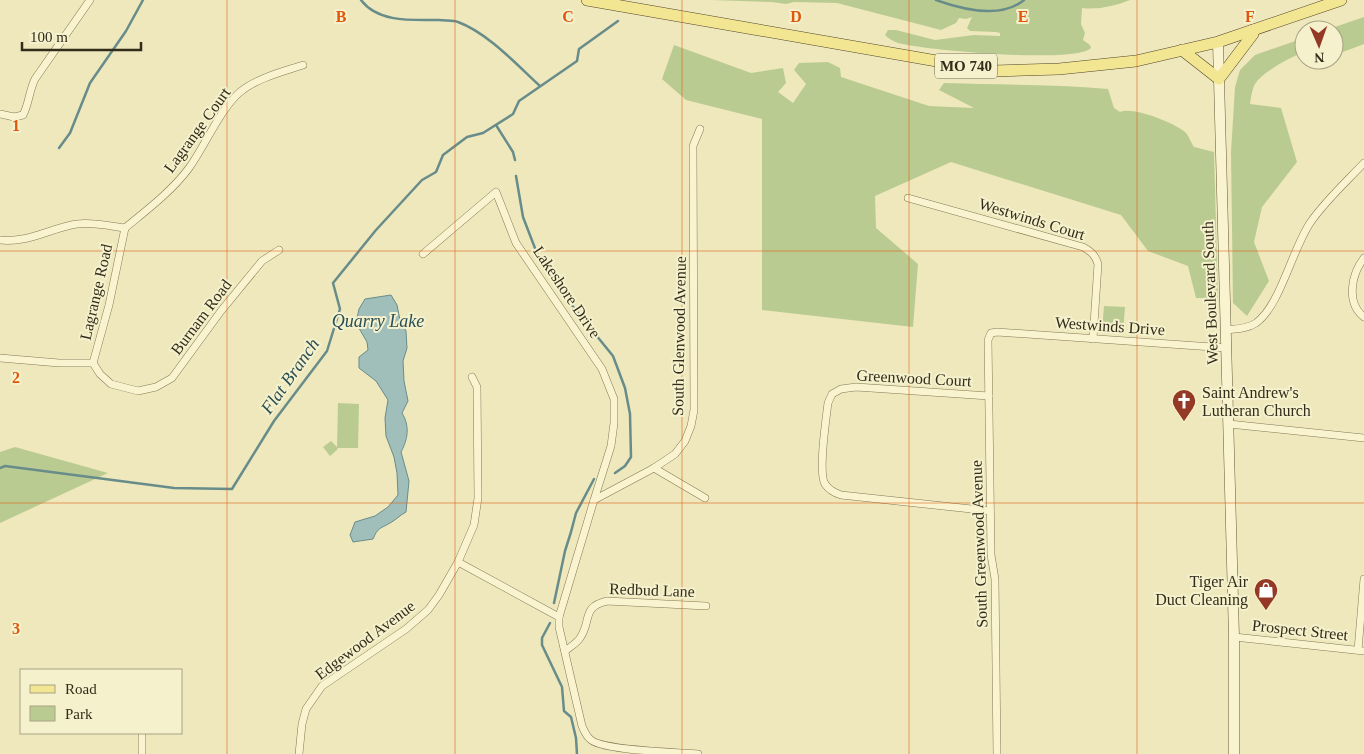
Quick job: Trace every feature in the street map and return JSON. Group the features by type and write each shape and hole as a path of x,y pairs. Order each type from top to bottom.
{"main road":[{"name":"MO 740","path":"587,0 994,71 1059,69 1136,61 1218,42 1341,0"},
{"path":"1182,50 1183,53 1199,62 1219,79 1253,34 1253,30"},
{"name":"West Boulevard South","path":"1218,42 1234,637 1234,754"}],"street":[{"path":"0,114 14,117 23,116 35,79 90,0"},
{"name":"Lagrange Court","path":"125,228 172,187 185,172 224,112 240,92 259,80 303,64"},
{"name":"South Glenwood Avenue","path":"594,500 654,468 675,454 685,441 691,426 694,410 693,146 700,129"},
{"path":"1226,330 1242,329 1256,323 1272,304 1299,241 1311,222 1364,162"},
{"name":"Lakeshore Drive","path":"423,254 496,192 516,243 602,369 614,399 614,423 611,446 594,500"},
{"name":"Westwinds Court","path":"908,198 1092,252 1098,264 1093,339"},
{"path":"0,240 10,241 39,236 79,224 125,228"},
{"name":"Lagrange Road","path":"93,363 109,304 125,228"},
{"name":"Burnam Road","path":"93,363 100,374 112,384 138,392 156,387 172,378 221,311 262,261 279,250"},
{"path":"1364,258 1357,266 1353,280 1353,297 1354,306 1358,313 1364,317"},
{"name":"Westwinds Drive","path":"991,333 1227,348"},
{"name":"South Greenwood Avenue","path":"991,333 988,340 988,396 991,555 995,579 997,754"},
{"path":"0,358 59,363 93,363"},
{"name":"Edgewood Avenue","path":"299,754 302,724 306,709 322,686 406,630 428,610 458,562 474,525 478,498 477,387 472,377"},
{"name":"Greenwood Court","path":"988,396 856,387 842,389 832,394 828,403 822,470 824,483 832,492 841,495 990,511"},
{"path":"1229,424 1364,438"},
{"path":"654,468 705,498"},
{"path":"594,500 559,617 558,628 582,726 590,740 602,745 698,754"},
{"path":"458,562 559,617"},
{"path":"1361,650 1364,579"},
{"name":"Redbud Lane","path":"565,651 580,639 585,629 589,611 597,603 607,601 706,606"},
{"name":"Prospect Street","path":"1234,637 1361,650"},
{"path":"142,736 142,754"}],"green space":[{"path":"711,0 1130,0 1106,7 1082,8 1081,24 1085,33 1083,40 1091,48 1079,53 1030,55 966,52 913,46 898,43 885,35 888,30 896,30 935,40 974,35 1000,36 1000,33 996,32 970,31 967,28 972,17 966,19 959,18 956,23 941,30 837,3 794,2 786,4"},
{"path":"1364,17 1364,44 1344,52 1344,24"},
{"path":"1294,41 1294,57 1270,70 1259,79 1253,88 1250,104 1281,108 1297,162 1262,207 1254,242 1269,281 1247,316 1233,303 1231,152 1235,87 1240,70 1255,55"},
{"path":"674,45 751,73 783,68 786,83 778,92 793,103 806,84 794,70 799,63 828,62 840,68 841,77 929,106 974,108 939,90 944,83 1046,85 1108,89 1114,108 1120,112 1134,111 1164,120 1186,133 1194,147 1214,152 1218,298 1196,298 1188,266 1148,251 1121,215 951,162 875,196 876,228 918,264 913,327 762,310 762,119 686,100 662,79"},
{"path":"1104,306 1125,307 1123,332 1102,331"},
{"path":"338,403 359,404 358,448 337,448 330,456 323,447 331,441 337,447"},
{"path":"15,447 108,473 0,523 0,452"}],"water":[{"name":"Quarry Lake","path":"391,295 397,305 400,320 406,331 407,348 403,361 408,401 402,413 405,418 407,432 401,452 409,481 406,512 376,532 373,539 353,542 350,535 355,522 375,516 388,507 398,495 394,457 386,436 385,418 388,400 376,381 359,368 359,357 368,350 367,342 356,323 359,309 365,299"}],"waterway":[{"path":"59,148 70,133 90,83 126,31 143,0"},
{"path":"361,0 377,13 397,19 454,21 469,27 502,50 540,86"},
{"name":"Flat Branch","path":"936,0 969,9 993,11 1015,6 1024,0"},
{"name":"Flat Branch","path":"0,468 5,466 174,488 232,489 274,421 327,351 340,309 333,283 376,230 422,180 436,172 443,155 467,137 483,133 513,114 519,101 577,61 579,49 618,21"},
{"path":"496,125 513,152 515,160"},
{"path":"516,176 523,217 538,256 566,298 613,356 625,388 630,414 631,457 625,466 615,473"},
{"path":"554,603 565,551 576,513 594,479"},
{"path":"550,623 542,638 542,645 562,687 564,711 571,717 576,738 577,754"}],"place":[{"name":"Saint Andrew's Lutheran Church","path":"1184,422"},
{"name":"Tiger Air Duct Cleaning","path":"1266,611"}]}
